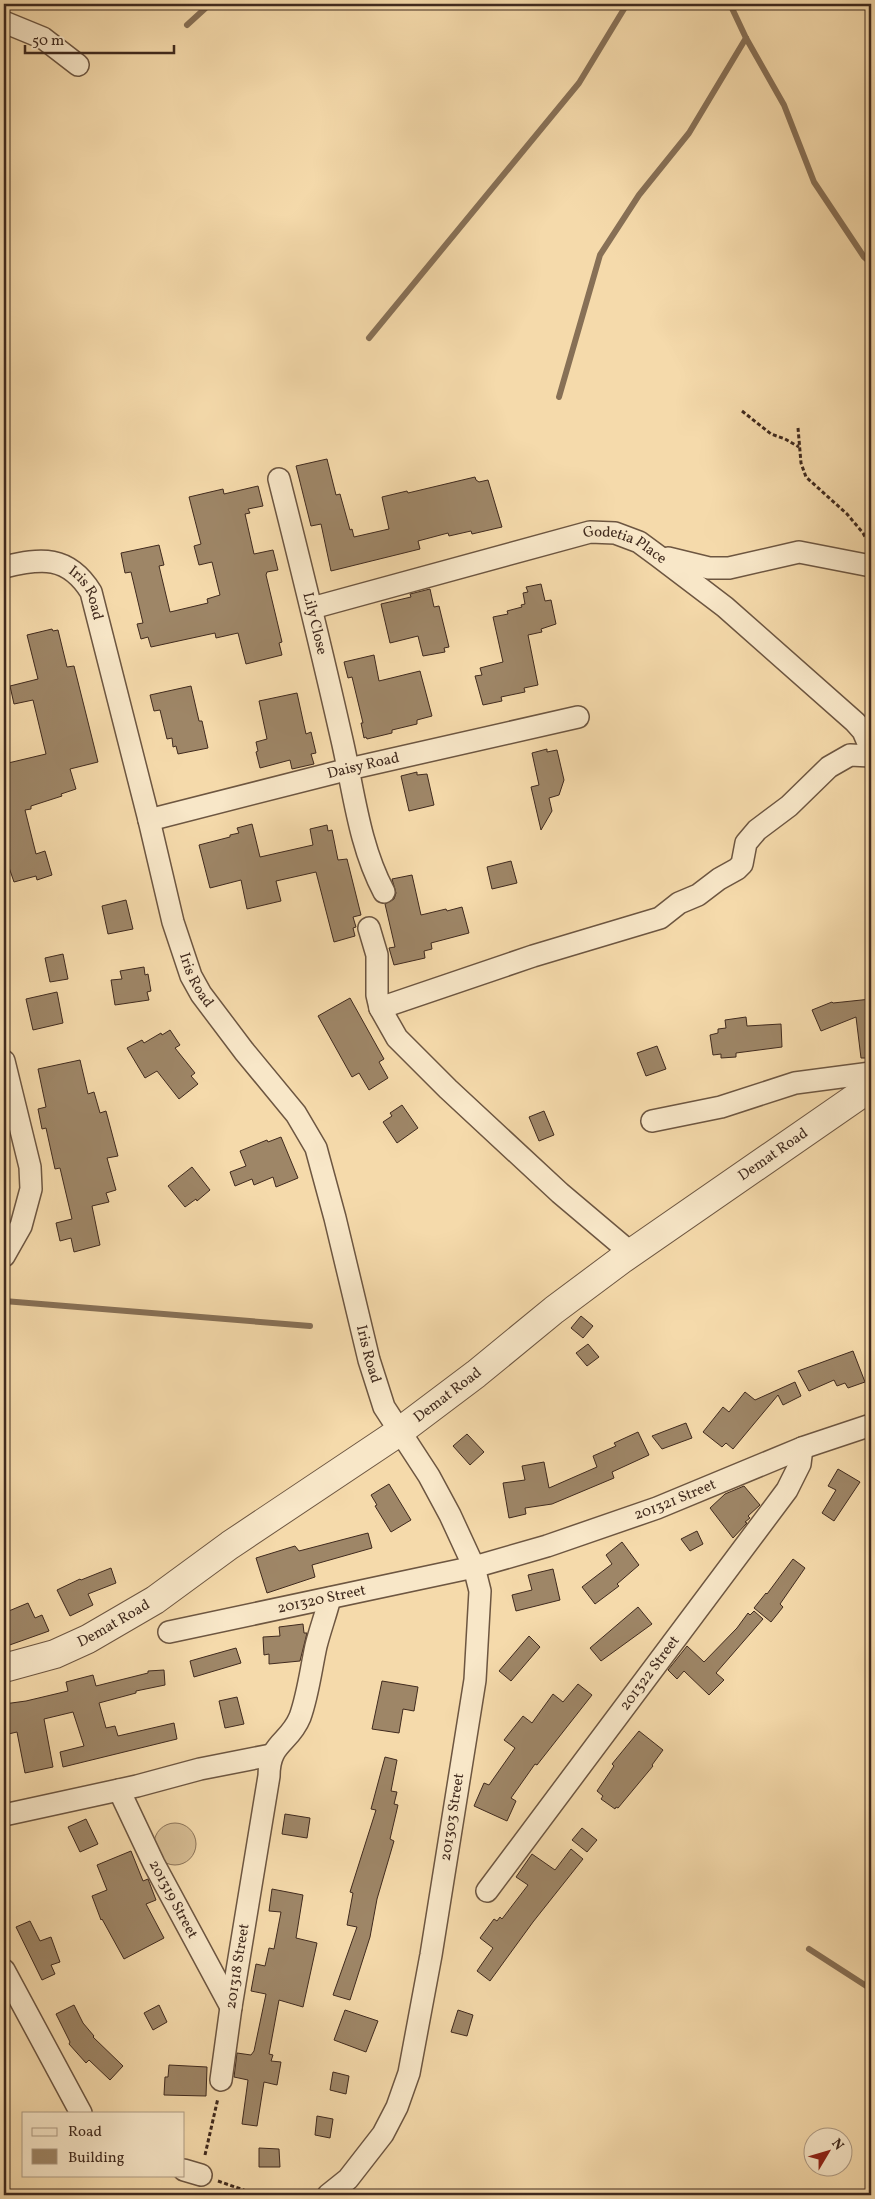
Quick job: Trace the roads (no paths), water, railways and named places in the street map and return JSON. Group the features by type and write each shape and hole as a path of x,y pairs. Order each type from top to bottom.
{"street":[{"path":"4,22 43,38 78,65"},
{"name":"Lily Close","path":"279,479 312,608 349,769 362,837 384,892"},
{"name":"Godetia Place","path":"312,608 590,532 615,533 640,542 725,607 855,722 863,731 871,750"},
{"path":"658,556 709,568 722,568 754,563 798,552 871,566"},
{"name":"Iris Road","path":"4,567 30,560 50,561 72,571 88,587 92,594 150,820 173,922 191,976 201,994 244,1051 296,1114 316,1148 336,1218 375,1383 384,1408 399,1432"},
{"name":"Daisy Road","path":"150,820 349,769 578,717"},
{"path":"380,1008 533,956 660,918 679,903 698,895 740,866 744,846 757,830 789,806 829,767 850,755 871,756"},
{"path":"369,928 377,955 377,995 380,1008 389,1027 407,1051 573,1205 632,1253"},
{"path":"4,1061 30,1167 31,1190 23,1222 4,1256"},
{"path":"652,1121 721,1107 795,1084 871,1073"},
{"name":"Demat Road","path":"4,1668 55,1654 114,1626 155,1600 230,1545 399,1432 476,1374 554,1310 632,1253 871,1087"},
{"name":"201321 Street","path":"474,1567 547,1546 657,1508 802,1448 871,1425"},
{"name":"201303 Street","path":"328,2195 348,2180 383,2134 397,2107 414,2050 475,1680 480,1591 474,1567 429,1476 399,1432"},
{"name":"201322 Street","path":"487,1891 786,1490 800,1464 802,1448"},
{"name":"201320 Street","path":"169,1632 474,1567"},
{"path":"4,1815 119,1790 200,1769 271,1755 300,1717 316,1645 330,1598"},
{"name":"201318 Street","path":"222,2080 231,2006 271,1755"},
{"name":"201319 Street","path":"119,1790 154,1864 231,2006"},
{"path":"4,1970 79,2112"}],"waterway":[{"path":"187,25 210,4"},
{"path":"369,338 579,83 627,4"},
{"path":"730,4 746,38 784,105 814,182 864,257 871,263"},
{"path":"559,397 600,255 639,195 689,133 746,38"},
{"path":"4,1301 310,1326"},
{"path":"809,1949 871,1989"}]}
